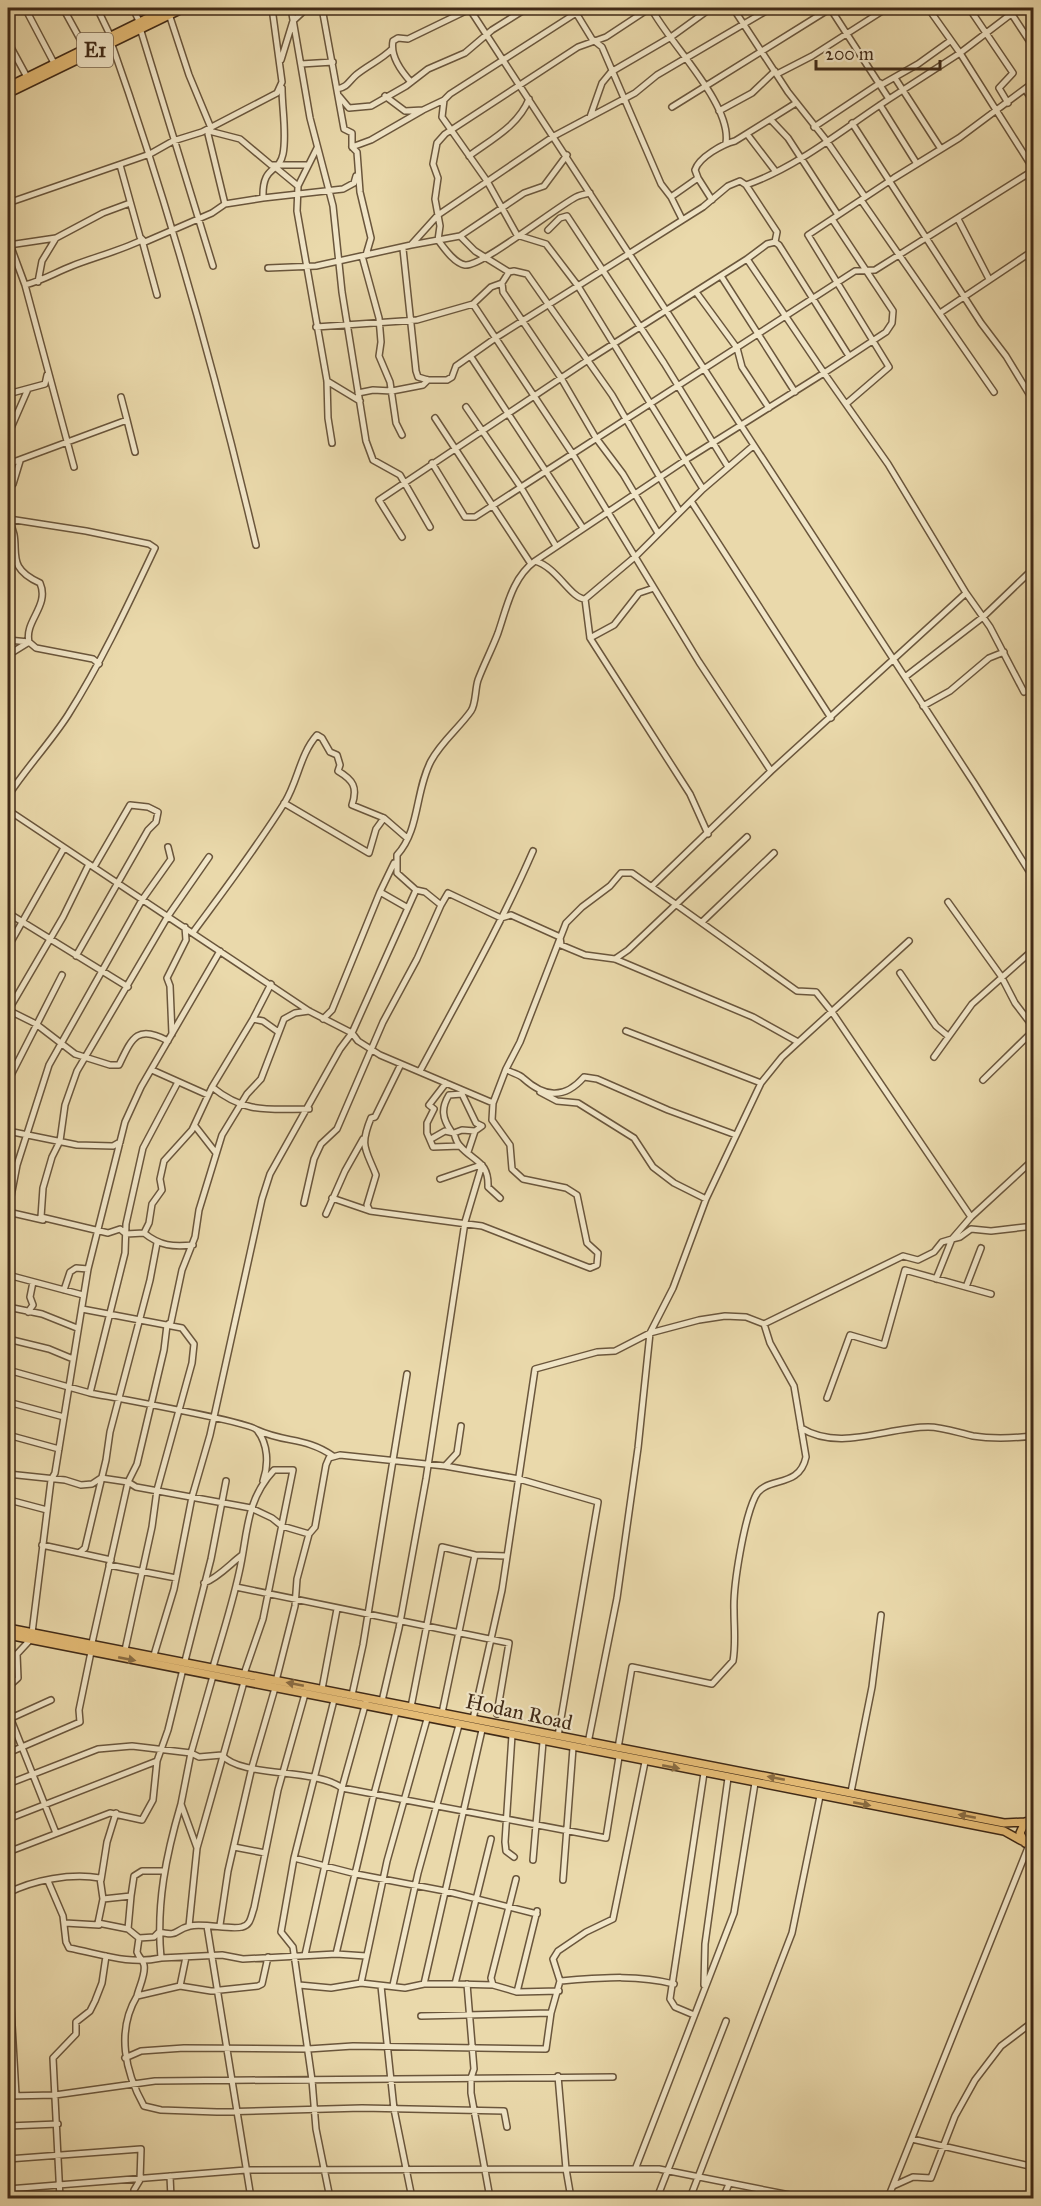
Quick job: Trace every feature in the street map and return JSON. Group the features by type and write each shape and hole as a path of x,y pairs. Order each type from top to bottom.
{"highway":[{"name":"E1","path":"8,93 139,25 169,11 183,8"},
{"name":"E1","path":"8,87 84,48 111,39"}],"main road":[{"name":"Hodan Road","path":"8,1628 91,1652 213,1676 244,1682 322,1689 558,1736 588,1743 645,1762 1004,1831 1028,1844"},
{"name":"Hodan Road","path":"8,1635 92,1643 185,1661 244,1674 305,1694 573,1748 618,1752 850,1792 1004,1823 1034,1820"},
{"path":"1025,1822 1020,1833 1028,1844"}],"street":[{"path":"25,8 54,63"},
{"path":"63,8 84,48"},
{"path":"97,8 111,39 150,154 238,467 256,544"},
{"path":"133,8 213,266"},
{"path":"263,198 263,182 267,173 275,167 284,152 280,62 272,8"},
{"path":"291,8 317,148 333,206 347,324 366,441 373,460 400,475 403,484 430,527"},
{"path":"280,62 293,21 307,8"},
{"path":"322,8 344,129 352,133 352,147 357,152 357,171 371,238 364,255 380,322 378,356 392,392 396,423 402,435"},
{"path":"338,92 345,88 356,75 382,60 392,49 393,40 408,39 471,8 1034,879"},
{"path":"338,92 349,108 360,109 371,106 443,61 465,53 488,36 492,30 527,8"},
{"path":"352,147 371,140 444,100 574,9 584,8"},
{"path":"438,240 440,226 435,199 438,178 432,164 437,143 450,131 578,47 596,41 651,8 687,58 719,111 728,133 726,143"},
{"path":"590,117 602,82 611,72 671,37 711,8"},
{"path":"733,8 796,103 826,140 994,392"},
{"path":"411,245 438,215 554,136 626,99 657,75 771,8"},
{"path":"672,107 830,8 889,99"},
{"path":"719,111 738,103 776,72 847,34 887,8"},
{"path":"432,463 465,517 475,517 546,469 625,421 704,366 736,348 855,271 875,270 1034,170 960,53 928,8"},
{"path":"969,8 987,31 1013,72 999,88 1008,103"},
{"path":"574,9 602,47 661,184 682,219"},
{"path":"746,185 801,158 960,53 1014,10 1034,48"},
{"path":"169,11 189,75 210,129 225,204"},
{"path":"814,127 881,84 895,78 950,41"},
{"path":"8,42 27,77"},
{"path":"392,49 411,82"},
{"path":"301,64 333,62"},
{"path":"895,78 941,149"},
{"path":"846,404 889,367 808,237 890,180 997,112 1034,82"},
{"path":"8,203 120,165 150,154 173,141 210,129 277,93 282,86"},
{"path":"1025,89 1034,103"},
{"path":"385,96 405,111 423,110"},
{"path":"469,156 512,125 524,112 530,99"},
{"path":"444,100 442,117 487,181 517,236 546,244 578,286 687,459 703,489"},
{"path":"712,200 698,178 695,167 726,143 747,134 796,103"},
{"path":"880,105 917,164"},
{"path":"771,120 801,158 838,215"},
{"path":"852,123 1034,402"},
{"path":"210,129 240,139 275,167 298,190"},
{"path":"747,134 776,172"},
{"path":"317,148 298,190 297,211 327,381 328,418 332,443"},
{"path":"268,268 306,266 403,249 411,245 460,236 524,193 544,186 567,154"},
{"path":"120,165 157,295"},
{"path":"275,167 308,165"},
{"path":"24,285 38,282 71,266 115,254 142,240 145,242 225,204 298,190 343,189 354,183 357,171"},
{"path":"670,197 698,178"},
{"path":"403,249 405,294 412,321 418,377 428,380 447,380 456,366 497,337 712,200 734,182 740,181 746,185 777,232 776,242 849,356"},
{"path":"438,240 459,263 468,265 487,257 578,196 590,193"},
{"path":"74,467 24,285 8,242 56,238 103,213 130,203"},
{"path":"548,230 560,218 567,216 664,363 676,386 728,467"},
{"path":"323,1019 332,1010 397,855 407,838 418,811 430,761 459,722 472,710 478,678 511,593 524,570 556,546 687,459 872,341 892,323 893,311 832,219"},
{"path":"958,219 989,279"},
{"path":"460,236 475,251 509,272 527,274 612,395 625,421 680,512"},
{"path":"38,282 42,261 56,238"},
{"path":"402,537 379,500 588,360 747,259 766,244 776,242"},
{"path":"940,313 1034,250"},
{"path":"747,259 784,316 888,464 1004,652 1024,692"},
{"path":"316,327 412,321 473,304 491,287 502,283 509,272"},
{"path":"721,276 795,392"},
{"path":"502,283 503,292 561,378 596,438 636,495 658,533"},
{"path":"696,292 736,348 742,367 770,408"},
{"path":"473,304 572,453 654,588 771,771"},
{"path":"471,357 583,528"},
{"path":"8,394 45,384 48,373"},
{"path":"358,393 373,390 392,392 423,385 428,380"},
{"path":"327,381 360,401"},
{"path":"8,429 11,428 28,389"},
{"path":"121,397 135,452"},
{"path":"466,407 484,430 556,546"},
{"path":"435,418 533,562"},
{"path":"8,464 127,420"},
{"path":"585,599 636,556 703,489 753,446"},
{"path":"8,490 13,484 20,461"},
{"path":"692,501 831,718"},
{"path":"8,518 13,526 13,558 22,573 40,583 44,590 43,602 27,635 29,642 36,648 93,659 99,664"},
{"path":"8,518 86,531 148,544 155,548 99,664 66,717 18,778 8,796"},
{"path":"533,562 545,563 562,578 573,594 585,599"},
{"path":"904,677 983,617 1034,568"},
{"path":"590,638 614,625 639,593 654,588"},
{"path":"652,886 678,858 708,834 771,771 831,718 892,658 966,593"},
{"path":"585,599 590,638 690,794 708,834"},
{"path":"8,640 29,642"},
{"path":"8,655 29,642"},
{"path":"923,706 950,691 989,658 1004,652"},
{"path":"194,931 228,887 284,803 309,744 317,735 322,738 330,752 337,755 340,765 338,771 354,785 352,805 384,818 407,838"},
{"path":"284,803 369,853 376,829 384,818"},
{"path":"76,956 148,830 156,822 158,812 148,807 130,805 91,866 8,1010 36,1024 75,1054 117,1066 129,1042 141,1034 149,1032 170,1038"},
{"path":"8,810 142,900 194,931 309,1011 352,1033 358,1041 372,1050 493,1103"},
{"path":"615,958 628,950 747,837"},
{"path":"168,847 171,859 142,900 60,1041 47,1071 13,1183 8,1212 108,1233 120,1229 126,1234 144,1233 157,1243 176,1247 193,1245"},
{"path":"8,947 64,848"},
{"path":"420,1071 448,1014 487,950 533,851"},
{"path":"702,922 774,853"},
{"path":"397,855 397,873 416,890 425,892 441,906"},
{"path":"45,1220 40,1213 43,1188 52,1157 60,1141 62,1118 69,1088 168,916 208,857"},
{"path":"332,1198 370,1211 465,1222 496,1230 590,1268 597,1265 600,1259 598,1253 587,1243 577,1195 566,1188 524,1179 512,1169 510,1145 492,1120 493,1103 506,1069 520,1042 560,937 574,915 610,886 621,873 632,873 797,991 816,992 832,1012 971,1217"},
{"path":"154,1655 176,1578 192,1497 213,1418 270,1173 309,1108 340,1049 352,1033 416,890"},
{"path":"381,892 408,908"},
{"path":"304,1203 314,1159 321,1144 337,1129 372,1050 448,893 501,918 511,915 560,937"},
{"path":"948,902 1001,976 1017,1006 1034,1029 983,1080"},
{"path":"8,913 128,987"},
{"path":"170,1038 167,978 186,940 185,927"},
{"path":"560,937 561,945 585,955 615,958 763,1022 798,1042"},
{"path":"588,1743 616,1598 638,1448 650,1333 673,1288 706,1199 760,1083 798,1042 909,941"},
{"path":"934,1058 972,1004 1001,976 1019,965 1034,950"},
{"path":"8,1658 17,1654 31,1636 51,1480 59,1449 83,1295 120,1142 133,1104 220,951"},
{"path":"900,973 936,1026 948,1036"},
{"path":"8,1081 62,975"},
{"path":"144,1233 149,1224 152,1204 162,1190 160,1179 164,1161 195,1126 212,1086 271,984"},
{"path":"92,1643 128,1482 137,1464 151,1406 167,1335 167,1325 171,1322 182,1270 193,1245 197,1216 216,1152 225,1129 240,1105 261,1079 277,1031 287,1015 309,1011"},
{"path":"252,1019 263,1021 277,1031"},
{"path":"626,1031 760,1083"},
{"path":"326,1214 371,1118 375,1117 401,1064"},
{"path":"506,1069 523,1078 536,1090 557,1101 578,1103 595,1112 634,1138 653,1167 666,1178 706,1199"},
{"path":"152,1070 208,1095"},
{"path":"536,1090 568,1092 584,1077 597,1079 736,1135"},
{"path":"90,1393 108,1313 125,1253 126,1234 145,1143 178,1082"},
{"path":"446,1083 429,1105 434,1109 427,1123 427,1133 433,1147 460,1146"},
{"path":"212,1086 240,1105 258,1110 309,1108"},
{"path":"462,1091 476,1123 482,1126"},
{"path":"462,1091 449,1095 444,1101 442,1113 460,1146 482,1165 488,1177 488,1187 500,1198"},
{"path":"468,1152 475,1131 485,1122 492,1120"},
{"path":"195,1126 216,1152"},
{"path":"8,1131 101,1147 113,1146 120,1142"},
{"path":"431,1139 445,1131 475,1131"},
{"path":"363,1139 365,1154 376,1175 369,1197 370,1211"},
{"path":"936,1279 952,1239 971,1217 1034,1159"},
{"path":"382,1701 400,1620 465,1222 482,1165"},
{"path":"440,1179 482,1165"},
{"path":"473,1719 506,1557 535,1369 597,1352 615,1351 650,1333 725,1316 746,1317 764,1324 887,1262 903,1256 918,1260 934,1252 942,1242 960,1237 971,1229 991,1231 1034,1226"},
{"path":"79,1553 86,1548 110,1432 157,1243"},
{"path":"966,1287 981,1248"},
{"path":"64,1290 70,1272 75,1268 88,1269"},
{"path":"827,1398 850,1335 884,1345 905,1270 991,1294"},
{"path":"8,1275 83,1295"},
{"path":"28,1312 33,1305 30,1297 33,1282"},
{"path":"8,1307 42,1314 78,1328"},
{"path":"81,1309 182,1328 194,1344 157,1490 152,1527 125,1650"},
{"path":"222,1755 228,1762 314,1778 342,1788 606,1838 632,1667 712,1684 733,1661 734,1609 739,1555 755,1496 769,1485 783,1482 797,1475 804,1465 806,1456 794,1386 770,1343 764,1324"},
{"path":"8,1339 55,1351 73,1359"},
{"path":"8,1370 90,1393 213,1418 257,1430 272,1437 316,1444 333,1456 445,1466 519,1479 598,1502 558,1736"},
{"path":"352,1695 368,1614 407,1374"},
{"path":"8,1402 64,1417"},
{"path":"445,1466 457,1453 461,1426"},
{"path":"801,1428 818,1436 874,1437 888,1432 928,1427 976,1437 1034,1436"},
{"path":"213,1667 236,1587 250,1508 262,1483 267,1451 257,1430"},
{"path":"8,1435 59,1449"},
{"path":"220,1925 228,1871 252,1767 276,1685 296,1599 297,1579 309,1534 315,1527 326,1465 333,1456"},
{"path":"244,1674 268,1594 293,1470 274,1470 262,1483"},
{"path":"8,1474 87,1485 101,1478 128,1482 136,1487 250,1508 272,1518 282,1526 309,1534"},
{"path":"185,1661 226,1481"},
{"path":"8,1502 13,1501 47,1510"},
{"path":"42,1545 176,1578"},
{"path":"411,1707 442,1547 475,1554 506,1557"},
{"path":"442,1713 475,1554"},
{"path":"204,1583 212,1580 224,1568 242,1556"},
{"path":"236,1587 509,1643 497,1714"},
{"path":"322,1689 337,1609"},
{"path":"850,1792 872,1686 881,1615"},
{"path":"8,1753 81,1722 79,1710 91,1652"},
{"path":"8,1687 18,1678 17,1654"},
{"path":"8,1852 116,1813 142,1820 153,1800 157,1761 183,1669"},
{"path":"161,1958 159,1932 165,1860 213,1676"},
{"path":"189,1926 197,1848 244,1682"},
{"path":"159,1932 173,1935 189,1926 220,1925 240,1928 249,1922 283,1772 305,1694"},
{"path":"304,1955 326,1867 342,1788 367,1698"},
{"path":"51,1700 8,1716 34,1774 56,1833"},
{"path":"330,2199 314,2111 312,2080 294,1955 292,1947 281,1932 281,1926 294,1858 334,1700"},
{"path":"336,1954 396,1712"},
{"path":"361,1983 384,1880 427,1719"},
{"path":"393,1985 416,1885 459,1725"},
{"path":"424,1984 482,1730"},
{"path":"512,1736 506,1851 514,1857"},
{"path":"533,1860 543,1742"},
{"path":"8,1784 98,1749 132,1746 162,1749 199,1757 222,1755"},
{"path":"563,1880 573,1748"},
{"path":"8,1819 157,1761"},
{"path":"125,2058 141,2051 227,2049 387,2046 546,2049 560,1981 553,1959 558,1951 586,1932 609,1922 615,1914 645,1762"},
{"path":"694,2015 675,2007 670,1999 705,1773"},
{"path":"704,1990 705,1944 728,1778"},
{"path":"636,2167 734,1913 755,1783"},
{"path":"690,2199 792,1934 820,1796"},
{"path":"181,1804 197,1848"},
{"path":"99,1925 103,1899 101,1880 107,1842 116,1813"},
{"path":"455,1984 491,1839"},
{"path":"888,2199 1028,1844"},
{"path":"234,1847 265,1853"},
{"path":"294,1858 356,1874 445,1891 509,1908 537,1912 517,1992"},
{"path":"128,1929 134,1876 142,1870 165,1871"},
{"path":"8,1893 25,1883 63,1879 71,1874 101,1880"},
{"path":"493,1985 491,1978 516,1879"},
{"path":"48,1881 65,1923 66,1942 69,1948 144,1962 161,1958 212,1955 237,1959 336,1954 366,1956"},
{"path":"103,1899 131,1896"},
{"path":"65,1923 128,1929 139,1938 154,1937 159,1932"},
{"path":"207,1926 238,2111 250,2199"},
{"path":"139,1938 137,1952 144,1962 145,1969 138,1984 138,1996 123,2043 132,2086 144,2106 161,2110 238,2111 504,2110 507,2127"},
{"path":"8,1955 10,2063 16,2095"},
{"path":"60,2199 53,2058 76,2034 76,2022 90,2012 102,1983 106,1956"},
{"path":"180,1986 186,1956"},
{"path":"138,1996 180,1986 218,1990 258,1986 262,1984 268,1957"},
{"path":"560,1981 618,1977 657,1979 674,1984"},
{"path":"299,1985 331,1988 361,1983 405,1988 424,1984 467,1984 493,1985 517,1992 559,1991"},
{"path":"467,1984 474,2071 471,2078 473,2110 490,2199"},
{"path":"381,1986 394,2109 412,2199"},
{"path":"421,2016 552,2013"},
{"path":"657,2199 726,2021"},
{"path":"893,2186 913,2177 931,2178 955,2116 975,2080 1001,2046 1034,2021"},
{"path":"558,2076 566,2169 571,2199"},
{"path":"8,2096 55,2095 155,2081 613,2077"},
{"path":"8,2126 58,2124"},
{"path":"912,2139 943,2148 1034,2166"},
{"path":"8,2159 141,2149 140,2180 134,2190 135,2199"},
{"path":"8,2189 246,2170 485,2171 636,2167 668,2170 803,2198"},
{"path":"170,2176 171,2199"},
{"path":"723,2199 729,2184"},
{"path":"757,2199 760,2190"}]}
